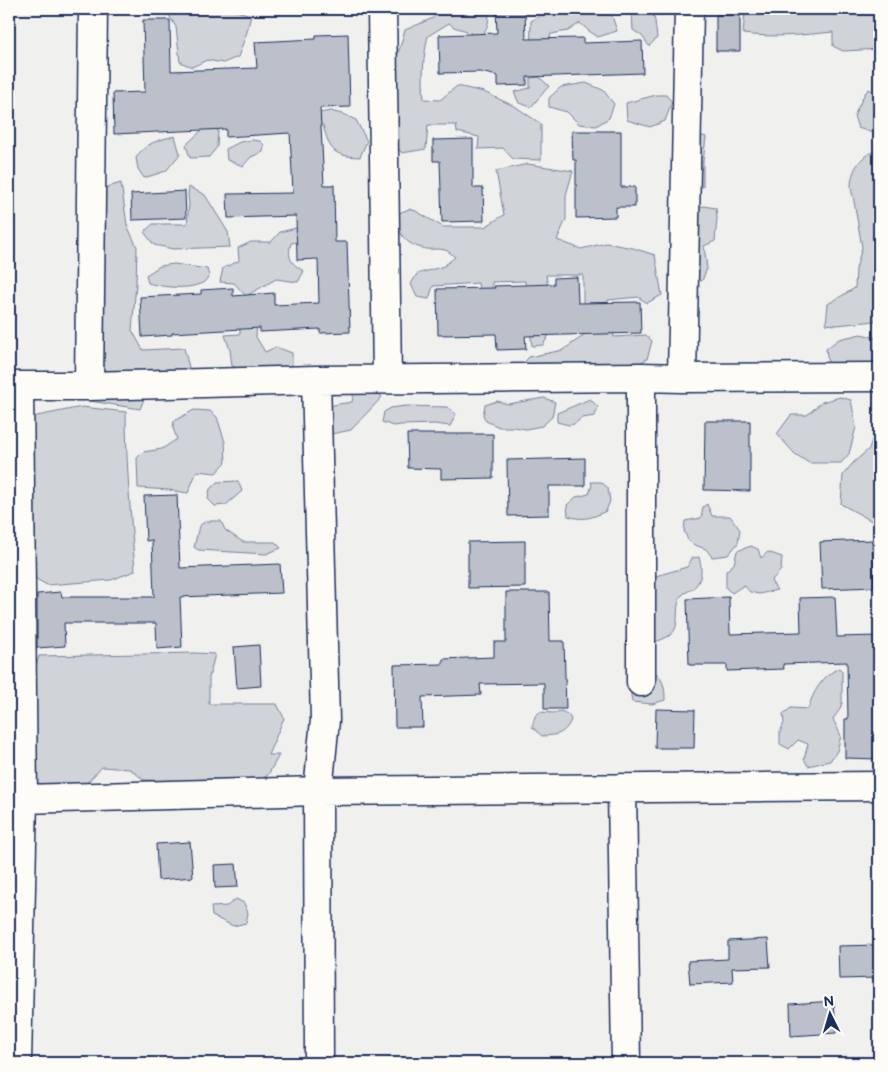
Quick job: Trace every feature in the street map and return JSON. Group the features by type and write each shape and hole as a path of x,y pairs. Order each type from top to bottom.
{"street":[{"path":"89,386 92,9"},
{"path":"382,9 387,379"},
{"path":"682,378 689,9"},
{"path":"641,377 641,682"},
{"path":"17,1063 23,799 14,387 387,379 879,377"},
{"path":"316,380 325,720 318,790 319,1063"},
{"path":"23,799 318,790 879,786"},
{"path":"622,788 626,1063"}],"shaded area":[{"path":"175,9 196,9 202,11 230,9 251,15 238,57 223,63 207,60 192,67 180,62 176,27 167,12"},
{"path":"441,9 487,9 489,16 488,24 483,34 472,40 470,32 454,27 449,23 428,36 423,67 424,99 440,100 457,86 484,92 516,107 541,124 541,160 513,159 503,148 478,149 479,137 457,132 456,125 428,125 426,149 402,153 390,139 393,71 405,30 433,18"},
{"path":"551,9 602,9 611,13 617,31 598,37 580,23 568,31 551,34 547,49 530,67 531,21"},
{"path":"879,9 879,49 843,51 833,46 833,32 777,36 743,34 745,10"},
{"path":"647,10 653,14 657,38 649,46 642,36 633,30 632,13"},
{"path":"539,77 549,86 531,107 519,103 514,92 530,88 530,78"},
{"path":"586,83 603,90 614,104 609,118 596,126 579,124 567,112 549,107 549,98 561,87"},
{"path":"869,89 873,91 878,99 880,109 879,123 873,133 858,128 854,116 865,93"},
{"path":"656,95 666,95 672,102 665,121 650,127 627,120 626,103"},
{"path":"331,111 356,120 367,141 360,157 338,153 328,141 323,125 313,125 314,114"},
{"path":"203,129 218,129 217,147 209,157 190,158 186,145"},
{"path":"694,133 706,137 703,187 688,187"},
{"path":"175,136 180,154 166,171 144,178 138,169 136,158 152,143"},
{"path":"260,141 264,145 263,152 251,157 243,166 227,160 226,149 240,142"},
{"path":"875,151 879,160 879,195 874,201 879,225 875,252 877,301 875,321 837,325 826,324 828,304 855,288 856,269 862,247 851,181 859,163 865,156"},
{"path":"528,164 573,171 566,195 566,219 557,240 581,249 606,243 633,248 655,255 662,295 647,303 638,297 608,300 614,337 646,335 652,341 647,359 628,369 520,367 529,357 563,350 583,336 583,275 546,275 551,305 549,335 543,345 532,346 525,281 492,282 492,301 481,302 478,283 433,286 429,299 417,297 411,284 417,274 444,266 455,257 445,250 426,249 413,245 401,233 398,220 399,213 409,209 416,211 443,227 485,227 504,215 496,171"},
{"path":"121,183 127,225 137,247 132,330 143,350 184,348 190,371 150,384 140,409 84,400 81,368 91,192"},
{"path":"189,187 205,195 228,232 230,247 173,249 154,245 144,232 153,224 187,224"},
{"path":"703,206 716,208 717,218 715,241 704,246 707,268 702,281 685,278 670,258 670,237 673,215"},
{"path":"300,227 310,240 291,243 291,260 304,271 298,282 276,279 246,296 234,283 220,282 223,268 239,261 238,248 251,242 271,242 280,232"},
{"path":"174,264 207,269 209,276 205,281 188,287 167,287 148,283 146,275 160,266"},
{"path":"240,314 257,317 256,337 265,352 276,347 292,353 292,373 247,372 232,366 230,350 225,335 240,334"},
{"path":"861,334 873,337 879,341 879,363 866,370 843,376 828,363 826,349 839,339"},
{"path":"354,392 377,392 382,397 351,430 332,434 322,425 321,412 333,405 352,402"},
{"path":"840,397 851,400 856,427 849,454 841,463 809,463 795,454 777,434 791,415 807,415 822,402"},
{"path":"544,398 555,402 552,417 542,426 526,429 499,427 486,421 483,415 485,405 497,401 508,404"},
{"path":"590,399 598,407 595,416 582,418 569,425 557,422 557,413"},
{"path":"405,406 447,407 456,414 450,426 435,424 393,426 382,422 384,412 391,408"},
{"path":"82,407 126,412 135,571 111,580 47,585 29,575 27,418"},
{"path":"194,410 210,411 217,417 225,442 226,462 216,473 197,471 188,493 138,488 137,458 143,452 162,449 177,439 173,428 174,421"},
{"path":"879,429 879,525 841,504 843,475 869,449 875,430"},
{"path":"238,481 242,491 226,505 215,506 208,499 210,489 217,482"},
{"path":"591,482 601,482 608,488 610,501 606,511 587,518 568,516 567,505 576,497 589,494"},
{"path":"707,504 712,516 730,516 740,530 738,543 728,555 712,557 706,549 692,544 684,531 685,521 701,518 703,507"},
{"path":"206,521 221,521 225,530 243,542 275,542 281,548 266,554 198,550 194,547 199,526"},
{"path":"751,546 758,549 761,558 768,552 782,557 781,570 771,581 777,590 759,594 750,592 744,585 732,593 726,588 726,571 734,564 737,551"},
{"path":"699,557 701,566 700,578 696,586 682,595 679,600 675,629 667,637 655,642 637,640 642,580 687,567 692,558"},
{"path":"215,654 209,678 209,704 277,704 284,718 268,755 279,755 268,775 261,779 239,784 208,780 144,780 130,769 102,767 81,789 39,786 29,764 27,697 39,656"},
{"path":"839,668 842,671 842,703 833,719 841,736 837,751 830,761 808,766 804,759 808,744 798,740 789,749 780,744 780,732 784,723 783,714 791,708 808,709 819,685 828,675"},
{"path":"652,669 663,683 665,700 652,704 632,702 630,688"},
{"path":"561,711 569,715 571,720 566,729 560,733 542,736 532,727 535,716 540,712 554,713"},
{"path":"236,899 244,903 248,913 246,923 233,926 212,916 211,907 227,906"}],"building":[{"path":"496,9 525,9 526,39 583,38 583,43 642,41 643,73 527,77 527,85 498,86 498,76 480,72 440,73 439,35 497,33"},
{"path":"716,15 740,15 740,51 716,51"},
{"path":"143,20 170,20 171,71 257,68 255,42 316,39 316,35 348,34 350,107 320,108 324,185 334,185 335,242 347,242 350,332 320,333 320,329 260,332 260,328 172,333 172,335 142,337 140,297 201,294 201,290 233,288 233,296 274,293 274,305 319,303 318,259 297,260 296,216 228,218 227,194 293,193 290,133 226,137 226,129 114,134 113,93 145,92"},
{"path":"572,131 621,131 621,187 635,187 635,207 616,207 616,217 576,218 576,160 573,160"},
{"path":"473,139 473,188 483,188 484,221 442,222 440,161 433,161 433,140"},
{"path":"185,191 186,218 132,220 131,194"},
{"path":"577,277 578,303 640,302 641,333 525,336 526,349 497,350 496,334 438,335 437,289 554,284 554,278"},
{"path":"705,421 750,421 750,491 704,490"},
{"path":"407,434 493,434 493,478 441,479 441,469 408,468"},
{"path":"585,458 585,486 549,486 549,515 508,516 507,460"},
{"path":"177,495 180,568 280,564 282,593 180,597 182,647 157,649 156,623 64,623 65,646 37,648 37,594 61,592 62,597 154,597 152,540 146,541 144,496"},
{"path":"872,540 874,587 822,589 820,542"},
{"path":"525,541 525,587 468,588 468,542"},
{"path":"506,592 549,592 550,641 564,641 566,709 544,709 544,683 480,684 481,695 422,697 423,727 395,727 394,665 443,664 443,659 494,657 494,642 506,642"},
{"path":"729,597 730,634 801,632 800,598 835,597 837,637 879,636 877,759 845,758 845,719 848,719 847,662 783,664 784,669 727,671 727,665 689,665 687,599"},
{"path":"259,645 261,686 237,688 234,647"},
{"path":"656,709 695,710 694,748 655,748"},
{"path":"190,842 193,877 158,880 156,844"},
{"path":"236,864 238,887 215,888 214,865"},
{"path":"768,939 770,967 732,968 733,982 690,984 688,961 728,959 728,941"},
{"path":"879,945 879,978 839,979 838,946"},
{"path":"834,1001 836,1033 791,1036 790,1004"}]}
